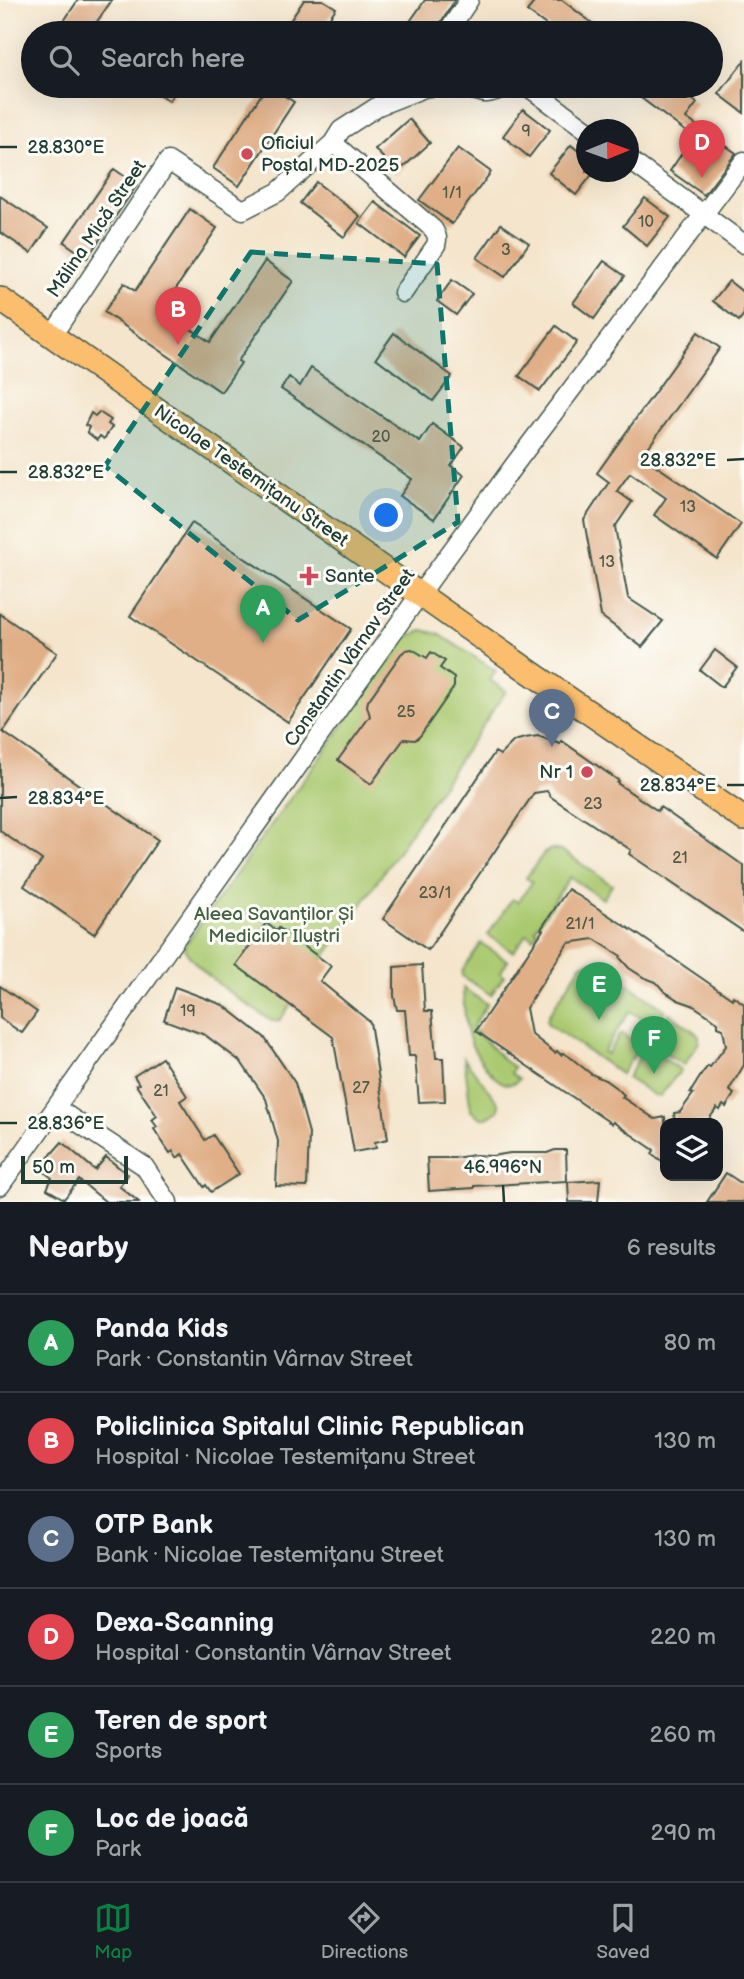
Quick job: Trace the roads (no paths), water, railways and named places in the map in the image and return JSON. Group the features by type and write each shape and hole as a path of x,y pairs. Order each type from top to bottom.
{"main road":[{"name":"Nicolae Testemițanu Street","path":"0,299 527,670 744,818"}],"street":[{"path":"455,21 469,0"},
{"name":"Mălina Mică Street","path":"52,336 168,160 243,210 278,191 333,143 341,130 378,106 399,98"},
{"path":"543,98 576,122"},
{"path":"333,143 436,233 436,245 403,293"},
{"name":"Constantin Vârnav Street","path":"0,1186 420,594 744,161"},
{"path":"639,167 744,244"},
{"path":"56,1108 145,1166 168,1202"}],"place":[{"name":"Oficiul Poștal MD-2025","path":"247,154"},
{"name":"Dexa-Scanning","path":"702,178"},
{"name":"Policlinica Spitalul Clinic Republican","path":"178,345"},
{"name":"Sante","path":"309,576"},
{"name":"Panda Kids","path":"263,643"},
{"name":"OTP Bank","path":"552,747"},
{"name":"Nr 1","path":"587,772"},
{"name":"Teren de sport","path":"599,1020"},
{"name":"Loc de joacă","path":"654,1074"}],"park label":[{"name":"Aleea Savanților Și Medicilor Iluștri","path":"274,925"}]}
